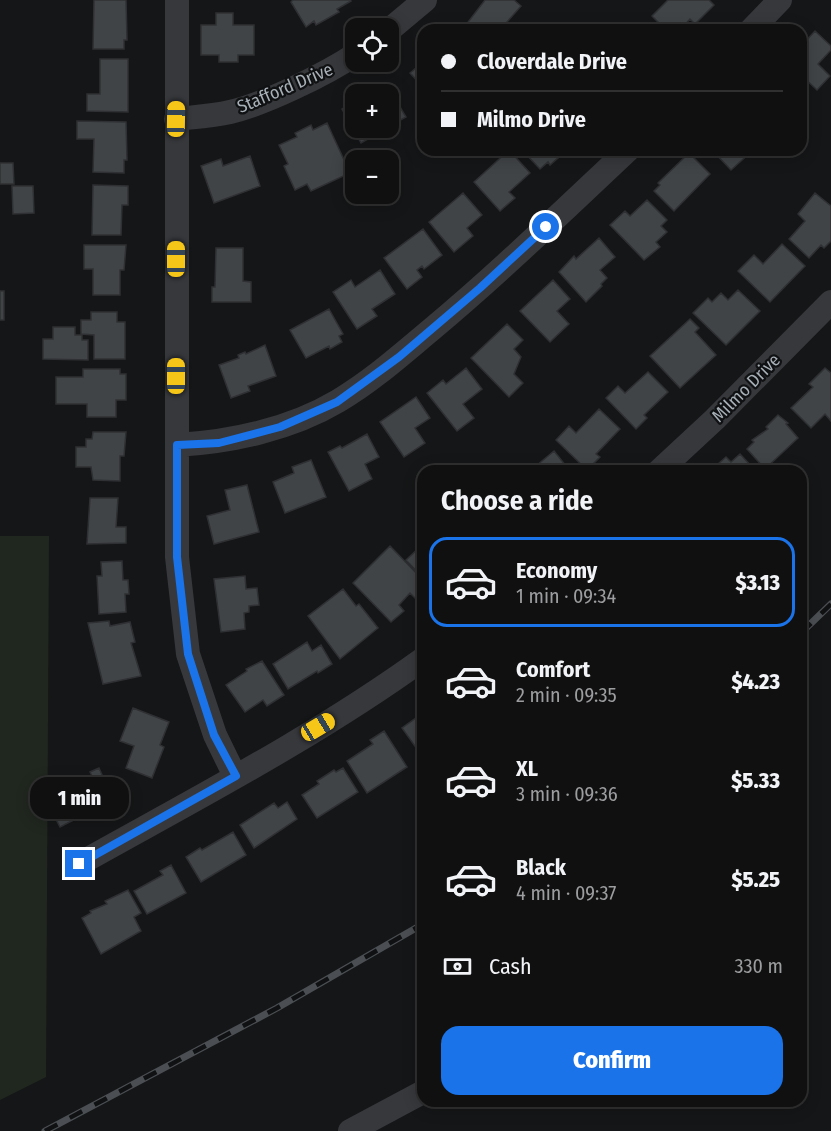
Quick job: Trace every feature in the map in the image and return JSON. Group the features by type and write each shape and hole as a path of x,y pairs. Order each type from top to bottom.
{"street":[{"path":"177,0 177,557 188,654 214,735 236,776"},
{"path":"399,22 425,0"},
{"path":"757,24 780,0"},
{"name":"Stafford Drive","path":"176,119 232,112 284,92 345,61"},
{"path":"177,445 219,443 280,427 337,402 382,371 480,288 622,156"},
{"name":"Milmo Drive","path":"665,465 715,419 831,302"},
{"path":"79,864 236,776 380,690 417,663"},
{"path":"350,1131 417,1095"}],"shaded area":[{"path":"0,536 49,536 46,1077 0,1100"}],"building":[{"path":"94,0 126,0 127,40 124,40 124,49 93,49"},
{"path":"293,0 351,1 337,9 339,12 316,25 314,21 306,27 291,2"},
{"path":"485,0 514,0 521,6 505,24 467,24"},
{"path":"668,0 709,0 714,5 695,24 690,19 685,24 660,24 652,16"},
{"path":"216,13 233,13 233,25 254,25 254,55 238,55 238,62 219,62 219,55 201,55 201,25 216,25"},
{"path":"815,31 831,46 831,50 818,64 830,76 817,90 807,81 807,40"},
{"path":"100,59 128,59 128,112 87,111 87,94 100,94"},
{"path":"417,67 417,81 410,73"},
{"path":"399,105 406,117 399,121"},
{"path":"77,121 126,122 127,160 124,160 124,173 93,172 94,139 77,139"},
{"path":"327,123 345,162 345,175 311,191 307,184 295,190 284,166 288,164 279,145 297,137 295,133 311,125 313,130"},
{"path":"358,138 370,138 361,143"},
{"path":"250,156 260,186 214,203 201,166 221,159 223,166"},
{"path":"502,156 514,156 530,173 509,192 515,198 500,211 474,182"},
{"path":"528,156 560,156 550,165 548,162 540,169"},
{"path":"686,156 692,156 710,174 674,211 654,191 660,185 658,183"},
{"path":"718,156 747,156 731,170"},
{"path":"0,163 13,163 14,184 0,184"},
{"path":"93,185 128,186 128,205 122,205 121,235 92,235"},
{"path":"12,186 33,186 34,213 13,214"},
{"path":"463,193 482,215 467,228 473,236 454,252 429,222"},
{"path":"815,193 831,206 831,241 824,248 821,245 809,258 789,239 805,221 798,214"},
{"path":"647,200 667,220 661,226 667,232 656,242 660,247 644,260 610,225 625,211 630,216"},
{"path":"423,229 442,255 424,269 422,266 417,270 422,277 407,289 384,258"},
{"path":"599,238 615,257 600,270 607,278 586,302 559,272 574,256 576,259"},
{"path":"782,244 805,266 770,302 738,271 754,255 763,264"},
{"path":"84,245 126,245 124,270 120,270 120,295 93,295 93,269 84,269"},
{"path":"216,248 243,248 243,281 251,282 251,302 212,302 212,287 215,287"},
{"path":"380,270 395,294 372,309 377,316 357,329 333,292 351,280 355,287"},
{"path":"553,280 570,299 557,311 569,324 550,342 520,311"},
{"path":"738,290 760,311 726,345 693,313 708,298 712,302 721,293 728,300"},
{"path":"0,291 4,291 4,320 0,320"},
{"path":"329,309 343,334 339,336 342,342 306,358 290,330"},
{"path":"91,312 117,312 117,322 125,322 125,359 94,359 94,335 81,334 81,320 91,320"},
{"path":"690,319 699,328 695,332 716,355 680,388 650,356"},
{"path":"507,324 523,340 514,349 521,357 514,374 523,383 509,397 471,358"},
{"path":"53,327 75,327 75,335 82,335 82,340 88,340 88,360 43,359 43,339 53,339"},
{"path":"265,345 276,376 248,386 250,391 231,398 219,365"},
{"path":"466,368 482,389 463,404 474,418 457,431 427,393 443,380 446,384"},
{"path":"825,368 831,373 831,421 825,414 811,428 791,408 813,387 809,384"},
{"path":"83,369 120,369 120,374 126,374 126,400 116,400 116,417 87,417 87,404 56,404 56,377 83,377"},
{"path":"648,372 668,392 644,415 647,418 636,429 606,398 618,386 625,393"},
{"path":"416,397 430,418 415,428 425,443 404,457 380,422"},
{"path":"599,409 620,429 596,454 600,457 592,465 582,465 556,440 569,426 576,433"},
{"path":"778,415 788,423 786,424 798,438 769,465 761,465 747,449 754,442 752,440 768,429 766,427"},
{"path":"93,432 126,432 124,456 120,456 120,481 93,480 91,467 76,467 76,447 86,447 86,439 92,439"},
{"path":"367,434 379,457 365,464 372,479 349,491 328,452 340,446 342,448"},
{"path":"554,451 565,465 537,465"},
{"path":"740,454 750,465 717,465 726,457 731,462"},
{"path":"311,460 326,497 285,513 273,482 294,473 292,467"},
{"path":"247,485 259,532 214,544 207,516 230,510 225,490"},
{"path":"90,498 118,498 116,527 126,527 126,543 87,544"},
{"path":"390,546 417,574 417,600 410,593 399,605 404,611 391,622 353,583"},
{"path":"417,550 417,572 406,560"},
{"path":"122,561 123,580 128,580 129,594 125,594 126,612 99,614 97,576 102,576 101,562"},
{"path":"245,576 246,589 257,588 259,605 249,606 249,612 244,613 245,629 221,632 214,579"},
{"path":"343,589 356,606 359,604 378,628 340,659 308,616"},
{"path":"109,621 110,626 130,622 135,642 131,643 141,676 103,684 88,623"},
{"path":"307,642 312,651 321,645 332,664 288,689 273,664"},
{"path":"262,661 284,695 267,706 263,700 245,712 226,685 247,671 246,669"},
{"path":"133,708 169,722 160,745 164,747 152,778 126,768 134,746 120,741"},
{"path":"417,717 417,749 402,728"},
{"path":"384,731 407,767 367,793 347,761 373,744 370,740"},
{"path":"99,768 119,813 103,820 97,808 60,827 47,802 85,783 87,787 95,783 90,772"},
{"path":"343,768 358,792 317,818 302,795 319,784 317,781 334,770 336,772"},
{"path":"287,802 297,819 254,848 240,825 274,803 278,808"},
{"path":"233,832 246,855 201,882 186,857"},
{"path":"171,865 186,893 147,914 134,891 163,875 160,871"},
{"path":"128,890 141,913 134,917 141,931 101,954 82,918 91,913 90,911 107,904 105,901"}],"railway":[{"path":"807,627 831,604"},
{"path":"45,1131 277,1008 417,927"}],"route":[{"path":"79,864 236,776 214,735 188,654 177,557 177,445 219,443 280,427 337,402 399,357 480,288 546,227"}]}
